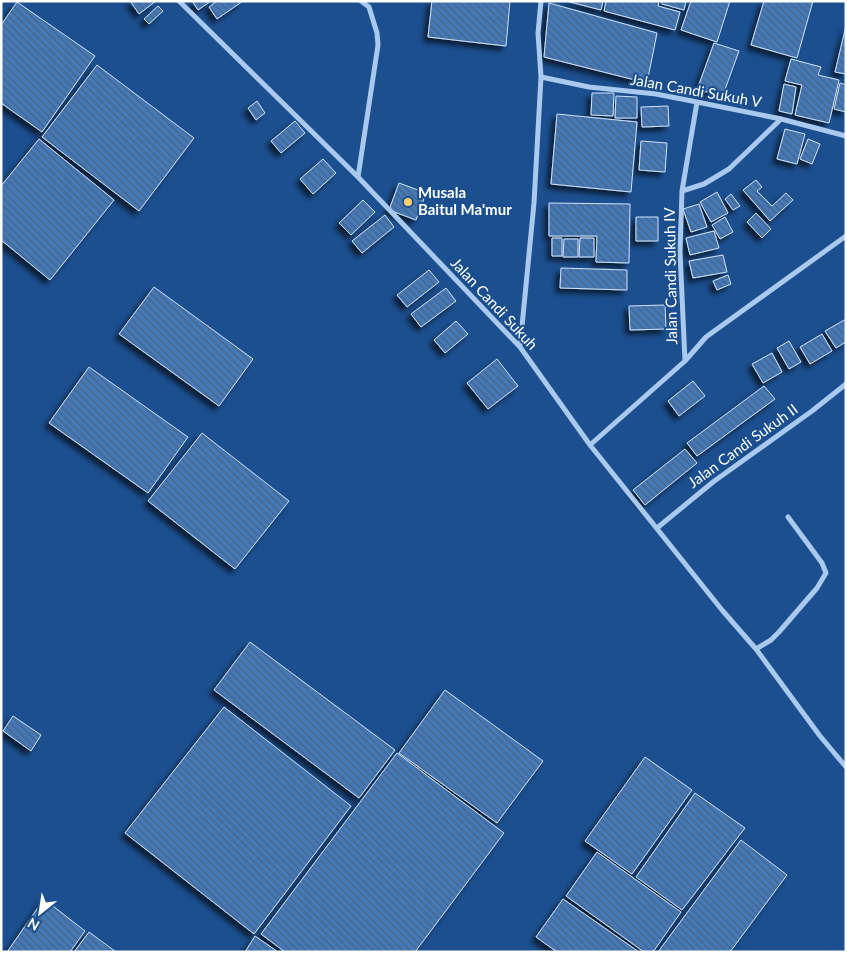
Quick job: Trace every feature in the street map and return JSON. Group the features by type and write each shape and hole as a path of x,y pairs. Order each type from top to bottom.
{"street":[{"name":"Jalan Candi Sukuh","path":"179,1 358,177 520,348 590,446 722,610 756,649 820,736 846,767"},
{"path":"358,177 378,45 377,33 369,7 361,1"},
{"path":"520,348 534,202 541,77 538,33 541,1"},
{"name":"Jalan Candi Sukuh V","path":"541,77 589,87 656,94 781,119 846,136"},
{"name":"Jalan Candi Sukuh IV","path":"685,361 680,252 682,190 697,102"},
{"name":"Jalan Candi Sukuh IV","path":"682,190 704,184 729,169 781,119"},
{"path":"590,446 685,361 706,337 846,236"},
{"name":"Jalan Candi Sukuh II","path":"657,528 713,482 812,411 846,384"},
{"path":"756,649 780,632 817,588 826,573 822,564 788,517"}],"building":[{"path":"130,1 156,1 139,14"},
{"path":"192,1 211,1 198,10"},
{"path":"217,1 243,1 217,19 209,7"},
{"path":"432,1 510,1 506,46 428,37"},
{"path":"566,1 603,1 601,10"},
{"path":"606,1 659,1 658,6 680,12 675,30 604,11"},
{"path":"662,1 686,1 684,10 662,4"},
{"path":"691,1 730,1 717,42 681,30"},
{"path":"764,1 813,1 797,58 751,45"},
{"path":"17,2 95,56 42,132 1,103 1,25"},
{"path":"549,3 657,33 647,83 544,57"},
{"path":"158,6 163,11 149,24 144,19"},
{"path":"846,26 846,74 835,72"},
{"path":"714,43 739,51 723,95 697,90"},
{"path":"791,59 821,67 818,75 839,80 829,123 795,115 802,85 785,81"},
{"path":"97,65 194,138 139,211 42,137"},
{"path":"840,83 846,85 846,112 834,109"},
{"path":"784,84 796,87 792,114 779,111"},
{"path":"592,93 614,93 613,116 591,115"},
{"path":"616,96 637,97 637,118 615,118"},
{"path":"257,101 265,113 256,120 248,108"},
{"path":"668,106 669,126 642,127 641,107"},
{"path":"557,114 637,122 631,192 551,184"},
{"path":"295,121 305,133 281,153 271,141"},
{"path":"785,129 805,134 797,164 777,159"},
{"path":"39,139 114,200 50,280 1,240 1,186"},
{"path":"808,139 820,144 812,164 800,159"},
{"path":"641,141 667,143 665,172 639,170"},
{"path":"323,159 336,173 313,194 300,179"},
{"path":"756,180 762,187 757,191 772,206 786,193 793,200 770,221 743,190"},
{"name":"Musala Baitul Ma'mur","path":"399,183 426,193 416,220 389,210"},
{"path":"717,192 728,213 711,222 700,202"},
{"path":"731,194 740,206 733,210 725,199"},
{"path":"363,200 375,212 351,235 339,223"},
{"path":"549,203 630,204 629,263 596,262 597,236 549,236"},
{"path":"699,204 707,227 691,232 683,209"},
{"path":"756,213 771,229 762,238 747,222"},
{"path":"385,215 394,227 362,253 352,241"},
{"path":"636,217 658,217 658,241 636,241"},
{"path":"725,217 733,232 720,239 712,225"},
{"path":"714,231 719,248 690,255 686,238"},
{"path":"552,238 562,238 562,256 552,256"},
{"path":"580,238 594,238 594,257 579,257"},
{"path":"564,239 578,239 578,257 563,257"},
{"path":"723,255 727,272 693,278 689,261"},
{"path":"561,268 627,270 627,290 560,288"},
{"path":"429,270 439,282 407,307 397,295"},
{"path":"728,275 731,284 717,290 713,281"},
{"path":"154,287 253,359 219,406 119,334"},
{"path":"446,288 456,301 421,327 411,314"},
{"path":"665,305 666,329 630,330 629,306"},
{"path":"846,319 846,342 836,348 825,331"},
{"path":"456,321 468,334 445,353 434,340"},
{"path":"822,334 832,351 810,364 800,347"},
{"path":"789,341 801,362 789,369 777,348"},
{"path":"772,353 782,372 763,383 752,364"},
{"path":"497,359 518,386 488,409 467,383"},
{"path":"89,367 188,437 148,493 49,423"},
{"path":"693,381 705,396 679,416 668,401"},
{"path":"764,386 775,399 697,456 687,443"},
{"path":"202,433 289,501 235,569 148,501"},
{"path":"685,449 697,463 645,505 633,490"},
{"path":"250,642 395,750 359,798 214,690"},
{"path":"445,690 543,761 497,823 399,753"},
{"path":"224,707 351,806 254,934 125,833"},
{"path":"13,716 41,735 31,751 3,731"},
{"path":"397,753 504,833 415,952 285,952 261,934"},
{"path":"645,757 692,790 632,874 585,841"},
{"path":"695,793 745,828 682,910 636,877"},
{"path":"741,840 787,875 730,952 658,952"},
{"path":"597,852 681,912 653,952 644,952 566,896"},
{"path":"44,899 85,931 70,952 7,952"},
{"path":"563,899 639,952 557,952 536,937"},
{"path":"89,932 116,952 74,952"},
{"path":"255,936 278,952 245,952"}],"place":[{"name":"Musala Baitul Ma'mur","path":"408,202"}]}
